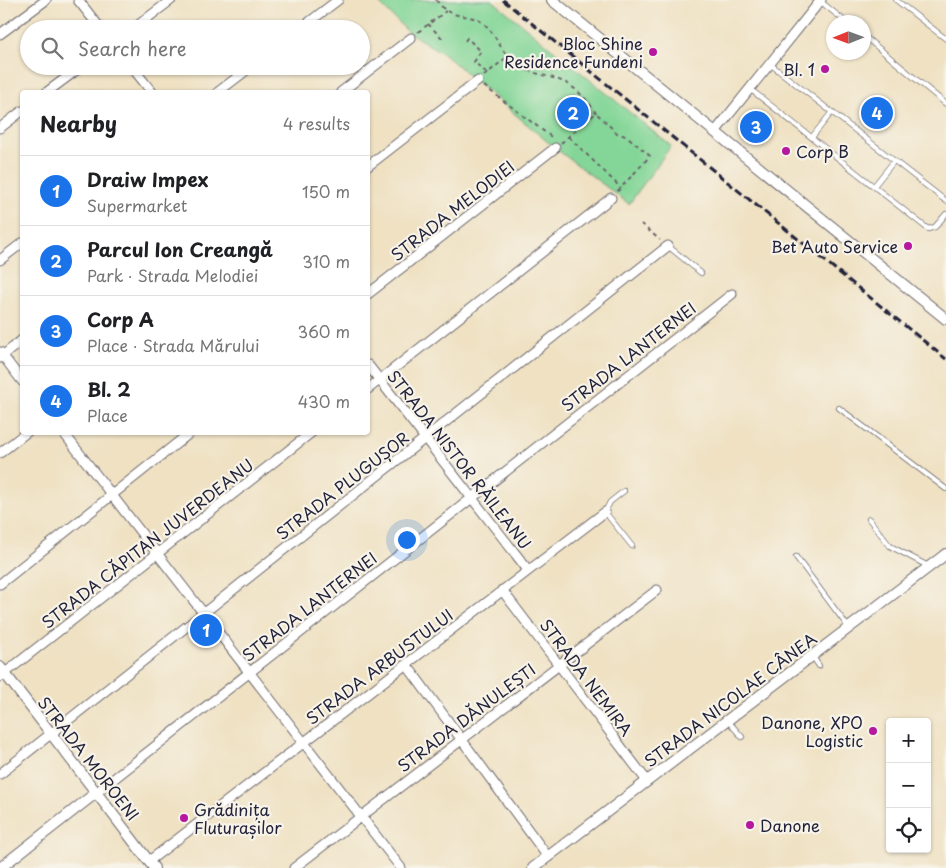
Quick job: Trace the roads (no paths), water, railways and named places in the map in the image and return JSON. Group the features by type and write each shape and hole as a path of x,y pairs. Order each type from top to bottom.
{"street":[{"path":"0,34 46,0"},
{"path":"78,0 94,20"},
{"path":"145,20 171,0"},
{"path":"312,20 338,0"},
{"path":"552,0 946,320"},
{"path":"715,132 820,0"},
{"path":"370,69 410,38"},
{"path":"50,90 70,75"},
{"path":"138,75 150,90"},
{"path":"221,90 240,75"},
{"path":"343,90 362,75"},
{"path":"370,164 478,80"},
{"path":"0,128 20,113"},
{"name":"STRADA MELODIEI","path":"370,292 555,148"},
{"path":"370,387 612,198"},
{"path":"0,260 20,245"},
{"name":"STRADA PLUGUȘOR","path":"0,774 668,246"},
{"name":"STRADA LANTERNEI","path":"0,868 732,294"},
{"path":"20,341 1,355 20,379"},
{"name":"STRADA NISTOR RĂILEANU","path":"370,368 528,570"},
{"path":"0,453 23,435"},
{"path":"65,435 402,868"},
{"path":"0,584 187,435"},
{"name":"STRADA CĂPITAN JUVERDEANU","path":"2,673 308,435"},
{"name":"STRADA ARBUSTULUI","path":"152,864 304,742 605,512"},
{"name":"STRADA NICOLAE CÂNEA","path":"536,867 946,554"},
{"name":"STRADA NEMIRA","path":"502,590 647,781"},
{"name":"STRADA DĂNULEȘTI","path":"294,868 657,590"},
{"path":"406,664 548,856"},
{"name":"STRADA MOROENI","path":"2,673 152,864"}],"lane":[{"path":"820,0 838,15"},
{"path":"896,0 946,39"},
{"path":"871,42 946,104"},
{"path":"770,64 946,201"},
{"path":"750,89 928,229 935,227 946,214"},
{"path":"812,137 832,112"},
{"path":"874,186 894,161"},
{"path":"668,246 701,273"},
{"path":"839,408 946,489"},
{"name":"STRADA ARBUSTULUI","path":"605,512 610,502 624,491"},
{"path":"605,512 632,546"},
{"path":"869,518 890,546 929,566"},
{"path":"796,557 849,628"},
{"path":"812,656 819,666"},
{"path":"728,720 742,737"}],"railway":[{"path":"503,0 946,359"}],"place":[{"name":"Bloc Shine Residence Fundeni","path":"653,52"},
{"name":"Bl. 1","path":"825,69"},
{"name":"Parcul Ion Creangă","path":"573,113"},
{"name":"Bl. 2","path":"877,113"},
{"name":"Corp A","path":"756,127"},
{"name":"Corp B","path":"786,151"},
{"name":"Bet Auto Service","path":"908,246"},
{"name":"Draiw Impex","path":"206,630"},
{"name":"Danone, XPO Logistic","path":"873,731"},
{"name":"Grădinița Fluturașilor","path":"184,818"},
{"name":"Danone","path":"750,825"}]}
